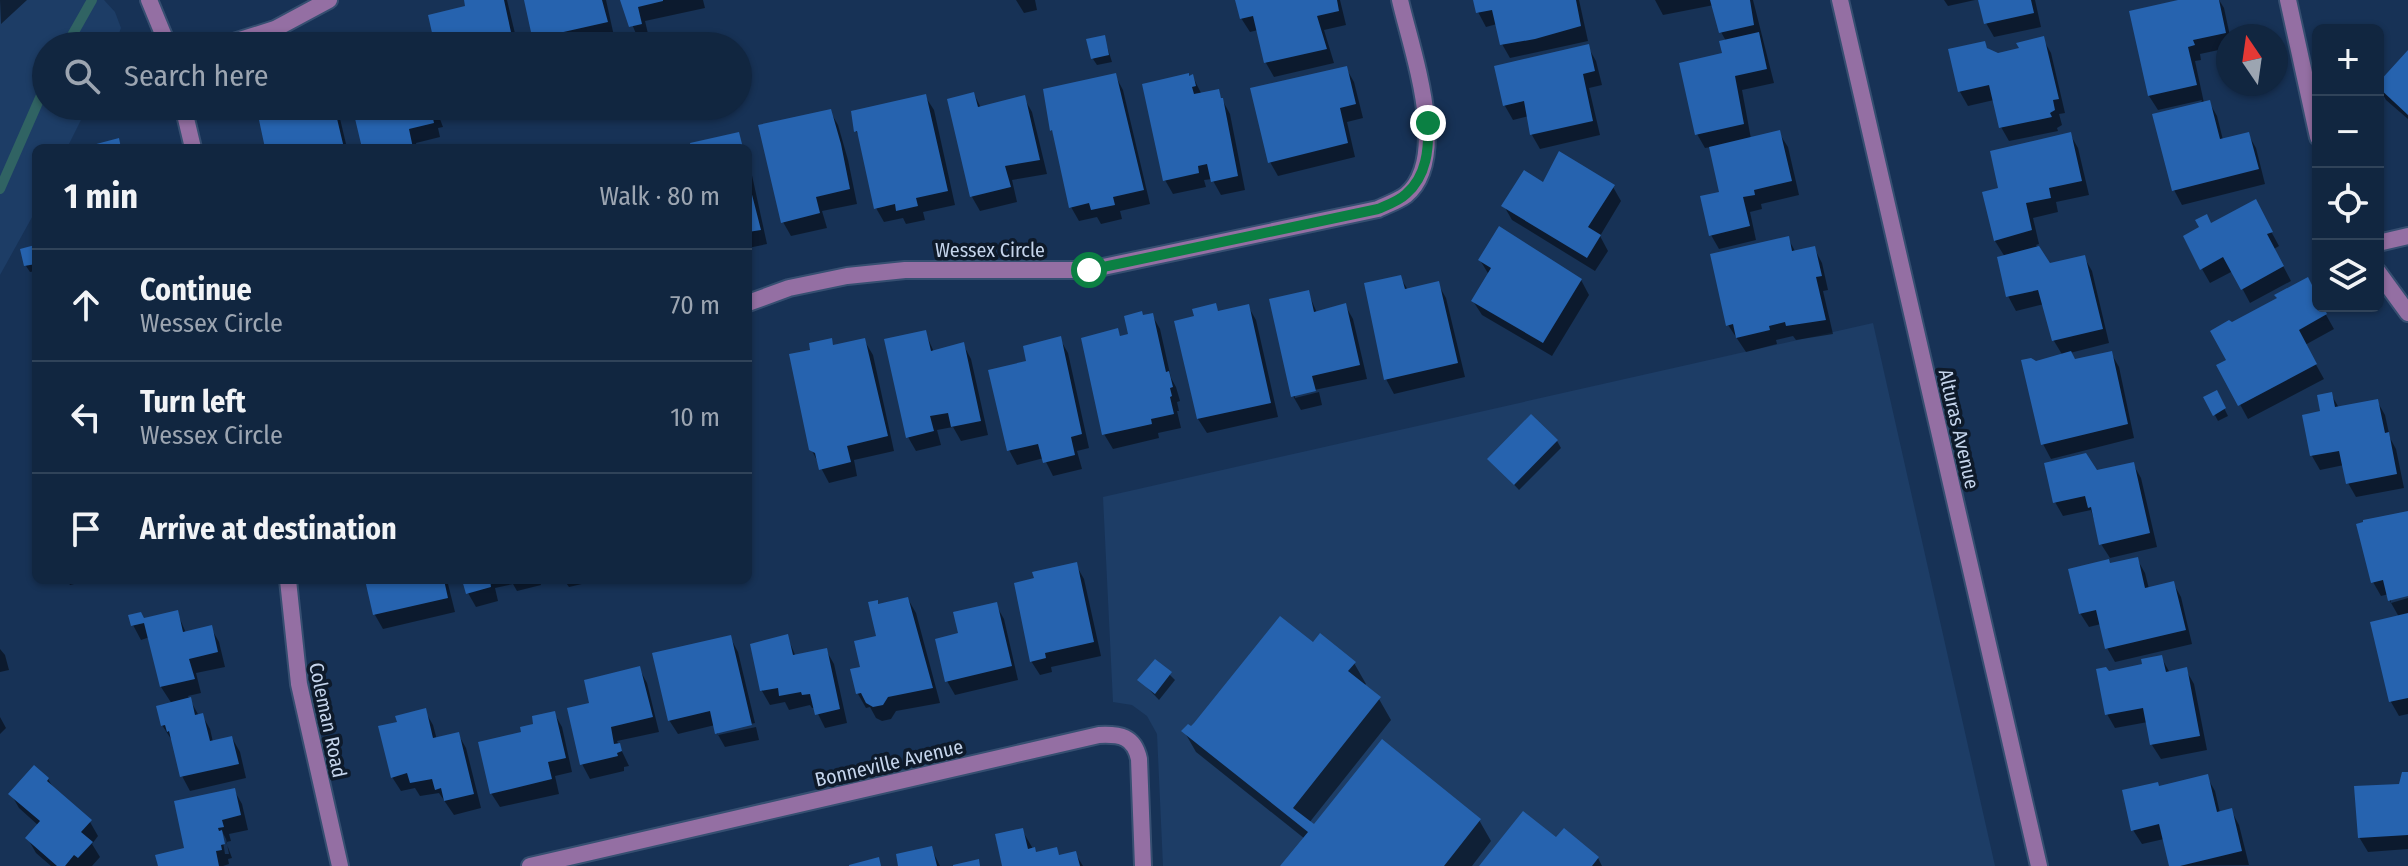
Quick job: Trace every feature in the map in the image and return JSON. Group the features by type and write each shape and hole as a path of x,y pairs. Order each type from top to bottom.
{"street":[{"path":"149,0 162,32"},
{"path":"265,32 329,0"},
{"name":"Wessex Circle","path":"752,302 789,288 818,282 905,270 1089,270 1378,209 1406,196 1421,176 1429,147 1428,123 1400,0"},
{"name":"Alturas Avenue","path":"1840,0 2039,866"},
{"path":"2288,0 2312,110"},
{"path":"186,120 192,144"},
{"path":"2384,242 2408,236"},
{"path":"2384,280 2408,313"},
{"name":"Coleman Road","path":"288,584 299,684 340,866"},
{"name":"Bonneville Avenue","path":"530,866 1084,739 1119,734 1136,747 1139,759 1143,866"}],"shaded area":[{"path":"0,0 104,0 115,12 119,32 32,32 32,120 81,120 69,144 32,144 32,217 0,275"},
{"path":"1873,323 1995,866 1163,866 1157,734 1147,716 1132,705 1113,702 1103,497"}],"building":[{"path":"464,0 504,0 511,32 432,32 428,15 465,6"},
{"path":"524,0 602,0 608,22 563,32 531,32"},
{"path":"620,0 663,1 638,7 642,24 629,27"},
{"path":"1235,0 1337,0 1339,11 1317,16 1327,49 1264,63 1253,16 1240,19"},
{"path":"1473,0 1576,0 1581,26 1500,45 1492,10 1476,13"},
{"path":"1710,0 1750,0 1754,25 1719,33"},
{"path":"1978,0 2031,0 2034,13 1984,24"},
{"path":"2178,0 2219,0 2224,24 2216,24 2216,35 2193,40 2195,45 2188,47 2197,85 2148,96 2129,11"},
{"path":"1759,32 1767,69 1735,76 1744,124 1695,135 1679,63 1722,53 1719,41"},
{"path":"1105,35 1109,55 1091,59 1086,39"},
{"path":"2044,36 2059,99 2053,100 2055,110 2050,113 2052,117 1999,128 1989,85 1958,92 1948,49 1985,41 1987,48 1998,53 2019,48 2016,43"},
{"path":"1589,44 1595,71 1583,74 1593,121 1530,135 1524,101 1503,106 1494,66"},
{"path":"2408,50 2408,115 2384,93 2384,76"},
{"path":"1347,66 1356,104 1340,108 1348,143 1268,163 1250,88"},
{"path":"1116,73 1144,190 1113,197 1115,205 1091,210 1089,203 1069,208 1043,89"},
{"path":"1189,73 1189,76 1193,74 1196,86 1192,87 1194,94 1219,89 1238,176 1211,182 1207,164 1198,166 1199,173 1163,181 1142,84"},
{"path":"974,92 978,107 1025,95 1040,160 1005,166 1011,187 970,197 947,99"},
{"path":"926,94 948,191 916,198 918,206 896,211 895,204 874,209 851,111"},
{"path":"2210,100 2220,139 2249,132 2259,169 2172,191 2152,114"},
{"path":"831,109 850,189 816,197 820,213 781,223 758,125"},
{"path":"259,120 337,120 343,144 264,144"},
{"path":"355,120 433,120 434,123 409,129 412,144 361,144"},
{"path":"1780,130 1792,181 1754,190 1755,195 1743,197 1750,226 1709,236 1700,196 1719,192 1709,147"},
{"path":"739,132 742,144 690,144"},
{"path":"2071,132 2082,181 2049,188 2051,198 2026,203 2032,230 1994,241 1982,192 1998,188 1990,151"},
{"path":"119,138 120,144 96,144"},
{"path":"1559,151 1615,185 1588,227 1601,235 1587,258 1501,206 1524,170 1543,182"},
{"path":"752,195 761,230 752,231"},
{"path":"2256,199 2273,232 2267,234 2284,266 2241,290 2223,257 2200,270 2183,236 2199,227 2195,220 2207,214 2211,223"},
{"path":"1499,226 1582,279 1543,343 1471,301 1491,268 1478,260"},
{"path":"1789,236 1792,251 1815,246 1822,276 1816,277 1826,320 1786,326 1785,322 1769,326 1770,330 1736,338 1733,324 1726,326 1710,254"},
{"path":"32,246 32,265 24,266 20,249"},
{"path":"2039,246 2050,263 2085,255 2103,329 2052,341 2038,290 2006,297 1997,257"},
{"path":"1401,275 1405,289 1439,281 1458,363 1384,380 1364,283"},
{"path":"2308,277 2312,285 2312,312 2327,314 2299,330 2317,364 2238,406 2216,365 2226,360 2210,331 2277,298 2274,295"},
{"path":"1309,290 1314,312 1346,303 1360,365 1312,376 1316,391 1291,397 1269,299"},
{"path":"1216,303 1218,311 1249,304 1271,403 1197,419 1174,321 1194,316 1192,309"},
{"path":"1142,311 1143,315 1153,313 1166,372 1169,371 1173,387 1170,388 1170,397 1174,414 1151,419 1152,424 1102,435 1081,338 1118,328 1120,336 1128,334 1124,316"},
{"path":"926,330 931,351 964,342 981,421 951,427 948,413 930,416 934,431 906,438 884,339"},
{"path":"1061,336 1082,434 1071,437 1075,455 1043,463 1038,444 1007,451 988,370 1026,361 1023,346"},
{"path":"832,338 833,345 865,338 888,436 847,446 851,462 819,470 815,453 809,450 789,354 810,350 809,343"},
{"path":"2071,351 2075,359 2112,351 2128,424 2041,445 2021,360 2031,358 2036,361"},
{"path":"2217,390 2226,408 2213,416 2203,397"},
{"path":"2332,392 2335,407 2378,399 2385,433 2389,432 2397,474 2346,484 2339,451 2310,456 2302,415 2320,411 2317,395"},
{"path":"1531,414 1558,440 1514,485 1487,459"},
{"path":"2086,453 2097,470 2134,462 2150,533 2099,545 2091,507 2088,508 2085,496 2053,503 2044,463"},
{"path":"2408,511 2408,596 2388,601 2383,580 2371,583 2356,524"},
{"path":"2138,557 2145,588 2174,581 2186,630 2105,649 2096,610 2079,614 2068,569 2109,559 2110,563"},
{"path":"1077,562 1094,642 1045,653 1046,658 1030,662 1014,583 1034,578 1032,572"},
{"path":"366,584 445,584 448,598 373,615"},
{"path":"463,584 491,584 491,587 466,594"},
{"path":"908,597 933,688 888,697 883,705 873,707 866,703 861,693 856,694 850,669 860,667 854,641 876,636 868,602 878,600 878,604"},
{"path":"997,602 1012,666 945,682 935,639 958,633 953,612"},
{"path":"178,610 183,632 212,625 218,652 189,659 195,679 160,687 144,623 131,626 128,615 141,612 144,618"},
{"path":"2408,613 2408,698 2389,702 2370,622"},
{"path":"1280,616 1313,642 1320,633 1356,662 1348,671 1381,697 1293,808 1314,824 1382,739 1481,819 1444,866 1280,866 1308,832 1181,731 1194,723"},
{"path":"788,634 793,655 827,648 840,709 815,715 810,694 802,695 801,692 779,696 778,688 760,691 750,644"},
{"path":"731,635 752,725 715,734 710,711 668,721 652,653"},
{"path":"2162,655 2166,672 2187,667 2200,736 2150,745 2143,708 2105,715 2096,669 2106,667 2109,671 2142,664 2141,659"},
{"path":"1155,659 1172,672 1155,694 1137,680"},
{"path":"640,666 653,717 611,727 614,744 620,743 622,751 617,753 618,756 580,765 567,708 589,703 584,680"},
{"path":"191,697 195,715 203,713 210,741 232,736 239,764 180,777 169,731 165,725 161,726 156,706"},
{"path":"426,708 433,738 459,732 474,794 444,801 441,788 435,790 432,779 410,783 407,773 391,778 378,726 397,722 395,716"},
{"path":"555,711 566,758 548,762 552,779 490,794 478,742 521,732 520,727 533,724 532,716"},
{"path":"34,765 49,778 47,781 92,820 81,832 93,842 78,858 74,855 65,866 57,866 25,838 40,821 8,794"},
{"path":"2402,772 2408,772 2408,835 2358,838 2354,786 2399,784"},
{"path":"2208,774 2217,812 2232,808 2242,851 2169,866 2159,824 2131,831 2122,790 2158,782 2159,786"},
{"path":"235,788 241,815 222,820 224,827 218,828 222,830 225,844 221,845 222,850 216,851 219,866 158,866 155,855 184,848 174,801"},
{"path":"1523,811 1556,837 1564,828 1599,857 1592,866 1479,866"},
{"path":"1023,828 1028,849 1035,847 1036,852 1057,847 1059,855 1076,851 1080,866 1002,866 995,834"},
{"path":"932,846 937,866 898,866 896,854"},
{"path":"879,857 881,866 849,866 849,865"},
{"path":"979,859 980,866 953,866 953,865"}],"waterway":[{"path":"74,32 92,0"},
{"path":"0,189 32,116"}],"route":[{"path":"1089,270 1378,209 1406,196 1421,176 1429,147 1428,123"}]}
